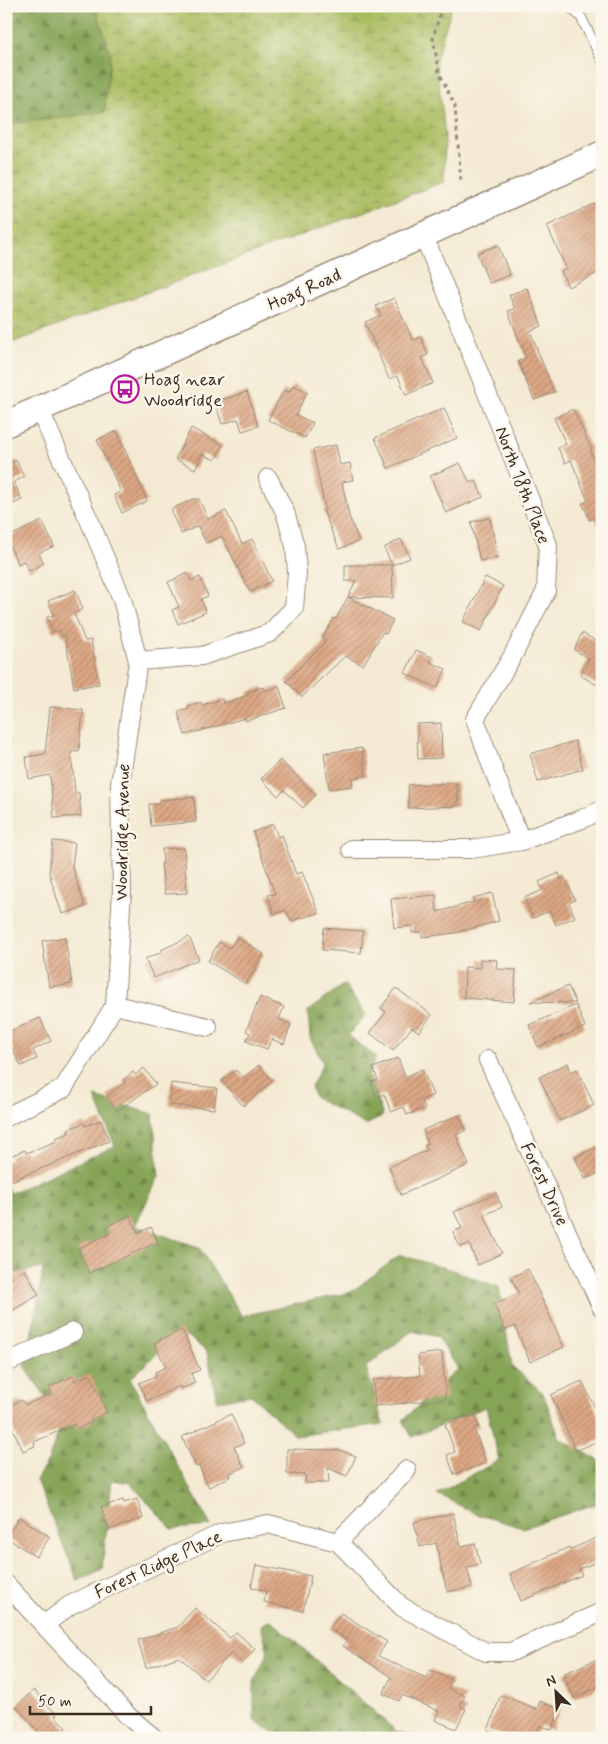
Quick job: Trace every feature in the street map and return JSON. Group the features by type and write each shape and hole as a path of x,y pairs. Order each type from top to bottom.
{"street":[{"name":"Hoag Road","path":"6,424 602,154"},
{"name":"North 18th Place","path":"424,236 548,545 546,592 512,658 475,719 521,841"},
{"name":"Woodridge Avenue","path":"6,1117 63,1089 115,1005 122,891 120,784 138,661 122,599 39,409"},
{"path":"138,661 202,656 270,633 294,608 297,573 295,546 285,512 268,478"},
{"path":"351,848 472,850 521,841 602,810"},
{"path":"115,1005 208,1027"},
{"name":"Forest Drive","path":"488,1060 602,1308"},
{"path":"6,1363 73,1332"},
{"path":"407,1470 338,1542 402,1607 486,1652 511,1652 602,1612"},
{"name":"Forest Ridge Place","path":"44,1625 70,1605 222,1533 268,1524 338,1542"},
{"path":"6,1584 128,1716 154,1738"}],"lane":[{"path":"569,6 581,17 602,60"}],"path":[{"path":"442,6 433,38 438,72 455,106 461,183"}],"green space":[{"path":"6,6 95,6 111,54 104,112 6,125"},
{"path":"95,6 452,6 436,60 445,135 444,182 6,345 6,125 104,112 111,54"},
{"path":"344,984 366,1015 348,1035 376,1057 368,1075 383,1116 366,1125 315,1098 311,1087 323,1063 310,1038 308,1011"},
{"path":"95,1097 153,1114 159,1176 135,1226 199,1247 242,1316 351,1292 400,1255 452,1270 499,1287 512,1366 543,1393 560,1439 602,1462 602,1502 523,1528 476,1514 437,1494 499,1460 486,1407 412,1437 403,1420 458,1369 438,1337 412,1331 366,1367 383,1424 296,1436 251,1395 217,1401 207,1352 189,1337 179,1333 130,1379 211,1526 172,1529 130,1483 112,1480 102,1569 78,1581 36,1480 48,1461 63,1421 24,1366 37,1308 43,1268 6,1275 6,1187 11,1193 115,1146"},
{"path":"271,1620 396,1731 418,1738 281,1738 254,1720 254,1682 268,1652 261,1625"}],"building":[{"path":"602,200 602,271 568,287 561,271 566,268 547,226"},
{"path":"498,245 510,275 489,283 477,253"},
{"path":"527,288 542,326 530,331 554,392 534,400 518,361 526,358 508,311 515,309 509,295"},
{"path":"394,298 413,340 421,337 428,355 422,357 433,383 406,395 398,376 389,379 365,322 381,315 376,306"},
{"path":"293,385 307,392 296,415 313,423 305,438 268,420 284,390 289,392"},
{"path":"247,392 258,426 242,431 238,419 222,424 215,402"},
{"path":"444,408 457,438 388,468 375,438"},
{"path":"573,409 592,450 590,451 602,479 602,534 595,518 590,520 582,503 588,501 571,460 565,463 558,448 566,444 554,418"},
{"path":"191,428 223,445 215,460 202,454 195,469 175,459"},
{"path":"117,431 147,501 122,513 114,495 121,492 97,440"},
{"path":"336,445 340,465 350,463 353,480 342,482 349,516 359,541 339,549 323,510 325,509 313,450"},
{"path":"16,460 24,477 14,482 22,500 6,507 6,465"},
{"path":"460,463 470,483 476,481 483,497 446,513 430,476"},
{"path":"193,499 199,499 208,519 226,511 242,544 252,539 272,581 250,592 222,536 206,543 198,526 181,534 172,514 172,509"},
{"path":"490,518 498,557 480,561 471,522"},
{"path":"42,521 54,546 39,553 44,563 29,571 24,561 18,564 6,538"},
{"path":"401,539 410,558 392,565 384,548"},
{"path":"345,565 392,565 393,598 348,597 356,581 345,581"},
{"path":"188,573 191,581 200,577 208,596 201,599 206,612 178,624 172,610 179,607 168,582"},
{"path":"485,577 503,586 481,631 463,622"},
{"path":"75,590 83,609 74,613 85,641 91,640 99,684 74,688 65,635 62,636 60,630 53,632 47,617 54,615 48,601"},
{"path":"348,597 393,620 386,634 383,632 363,665 345,656 302,697 286,681 326,641 322,639"},
{"path":"582,633 598,642 602,636 602,676 597,685 580,675 589,658 574,650"},
{"path":"416,650 432,657 430,662 446,669 437,688 405,673"},
{"path":"279,686 286,708 246,721 245,718 185,735 178,712 189,709 188,706 201,702 202,705 222,699 223,704 249,695 248,692 263,687 265,691"},
{"path":"50,707 83,710 79,752 71,751 75,793 79,793 81,816 54,818 50,775 29,779 26,757 45,754"},
{"path":"441,723 442,758 418,759 417,724"},
{"path":"575,741 583,769 538,782 530,754"},
{"path":"362,748 366,776 352,778 353,786 329,789 324,753"},
{"path":"280,760 316,795 303,808 284,790 278,796 261,779"},
{"path":"457,783 458,806 409,808 408,785"},
{"path":"194,797 196,822 151,826 149,804 159,804 159,800"},
{"path":"273,824 278,837 282,835 296,874 302,872 319,913 291,921 286,910 274,914 268,895 275,894 253,832"},
{"path":"53,841 75,843 72,866 85,907 62,914 49,873"},
{"path":"184,848 187,893 165,894 161,864 163,864 162,849"},
{"path":"559,873 561,880 565,878 575,900 569,903 575,917 556,925 550,911 533,918 524,898 543,890 539,882"},
{"path":"492,893 499,921 455,933 422,937 421,932 412,933 412,926 394,928 391,899 436,895 437,912 474,902 473,898"},
{"path":"324,928 363,931 361,953 322,950"},
{"path":"65,937 72,984 49,987 42,941"},
{"path":"189,937 199,959 154,978 145,959"},
{"path":"237,937 264,954 246,984 208,961 219,942 230,948"},
{"path":"480,959 497,960 496,969 516,970 514,1002 464,998 465,967 480,968"},
{"path":"568,986 576,1003 530,1002"},
{"path":"396,988 432,1015 419,1032 412,1027 393,1051 370,1033 386,1012 381,1008"},
{"path":"260,997 284,1007 279,1019 291,1025 284,1044 271,1039 267,1049 246,1041 250,1033 246,1031"},
{"path":"576,1005 585,1027 538,1047 529,1025"},
{"path":"40,1018 51,1041 33,1050 37,1059 21,1066 12,1048 6,1051 6,1033"},
{"path":"398,1058 405,1077 422,1069 433,1095 421,1100 425,1108 407,1115 404,1107 391,1112 384,1094 377,1097 371,1082 378,1080 373,1068"},
{"path":"568,1063 571,1072 577,1069 594,1105 560,1121 539,1077"},
{"path":"259,1065 272,1081 243,1106 222,1081 236,1070 243,1078"},
{"path":"144,1068 156,1084 117,1111 107,1096 125,1083 123,1080 133,1072 135,1075"},
{"path":"171,1083 217,1088 214,1109 169,1105"},
{"path":"459,1115 466,1130 456,1135 469,1165 401,1195 389,1167 427,1150 425,1145 428,1144 423,1130"},
{"path":"101,1120 109,1141 6,1183 6,1162 11,1160 10,1156 25,1150 26,1153 57,1141 56,1138 69,1133 68,1129 84,1123 85,1126"},
{"path":"602,1145 602,1172 585,1179 575,1157"},
{"path":"496,1193 502,1207 484,1215 502,1253 478,1265 469,1244 460,1247 453,1232 462,1228 454,1212"},
{"path":"130,1215 138,1233 151,1227 158,1242 89,1273 78,1248 109,1234 106,1227"},
{"path":"528,1269 564,1347 530,1362 515,1326 505,1330 494,1304 519,1293 511,1278"},
{"path":"25,1270 39,1295 6,1314 6,1281"},
{"path":"182,1330 200,1370 191,1374 195,1383 181,1389 180,1386 147,1401 139,1383 156,1376 155,1372 166,1367 154,1343"},
{"path":"442,1352 446,1399 375,1406 373,1380 420,1376 418,1355"},
{"path":"91,1375 107,1412 77,1429 75,1424 34,1442 35,1446 23,1451 6,1418 6,1407 22,1400 25,1405 52,1394 49,1387 73,1376 75,1381"},
{"path":"582,1381 602,1422 602,1439 576,1451 551,1395"},
{"path":"474,1413 479,1427 474,1428 486,1463 454,1474 447,1455 455,1452 445,1424"},
{"path":"231,1414 244,1443 234,1447 244,1467 229,1474 230,1477 209,1487 199,1466 196,1467 182,1437"},
{"path":"287,1449 339,1450 356,1456 347,1476 328,1468 329,1483 305,1483 306,1475 287,1474"},
{"path":"137,1499 143,1518 109,1530 101,1507 123,1500 124,1503"},
{"path":"453,1513 461,1546 475,1543 480,1564 467,1567 472,1587 447,1592 436,1543 420,1547 414,1522"},
{"path":"19,1517 50,1537 36,1557 6,1537"},
{"path":"602,1535 602,1560 579,1569 582,1575 521,1601 510,1574 569,1547 570,1550"},
{"path":"256,1565 311,1576 303,1611 264,1602 266,1591 251,1587"},
{"path":"195,1608 230,1638 236,1632 255,1649 242,1663 231,1653 206,1680 179,1657 146,1668 138,1640 178,1627"},
{"path":"341,1613 387,1642 378,1656 426,1678 430,1670 452,1680 448,1688 465,1696 460,1706 466,1709 456,1729 435,1720 439,1711 402,1695 399,1701 383,1694 391,1677 343,1646 347,1640 330,1629"},
{"path":"602,1657 602,1685 574,1698 563,1674"},
{"path":"34,1690 66,1728 55,1738 44,1738 16,1706"},
{"path":"501,1695 537,1709 540,1701 560,1709 552,1730 540,1725 535,1738 508,1738 488,1730"}],"place":[{"name":"Hoag near Woodridge","path":"125,389"}]}
